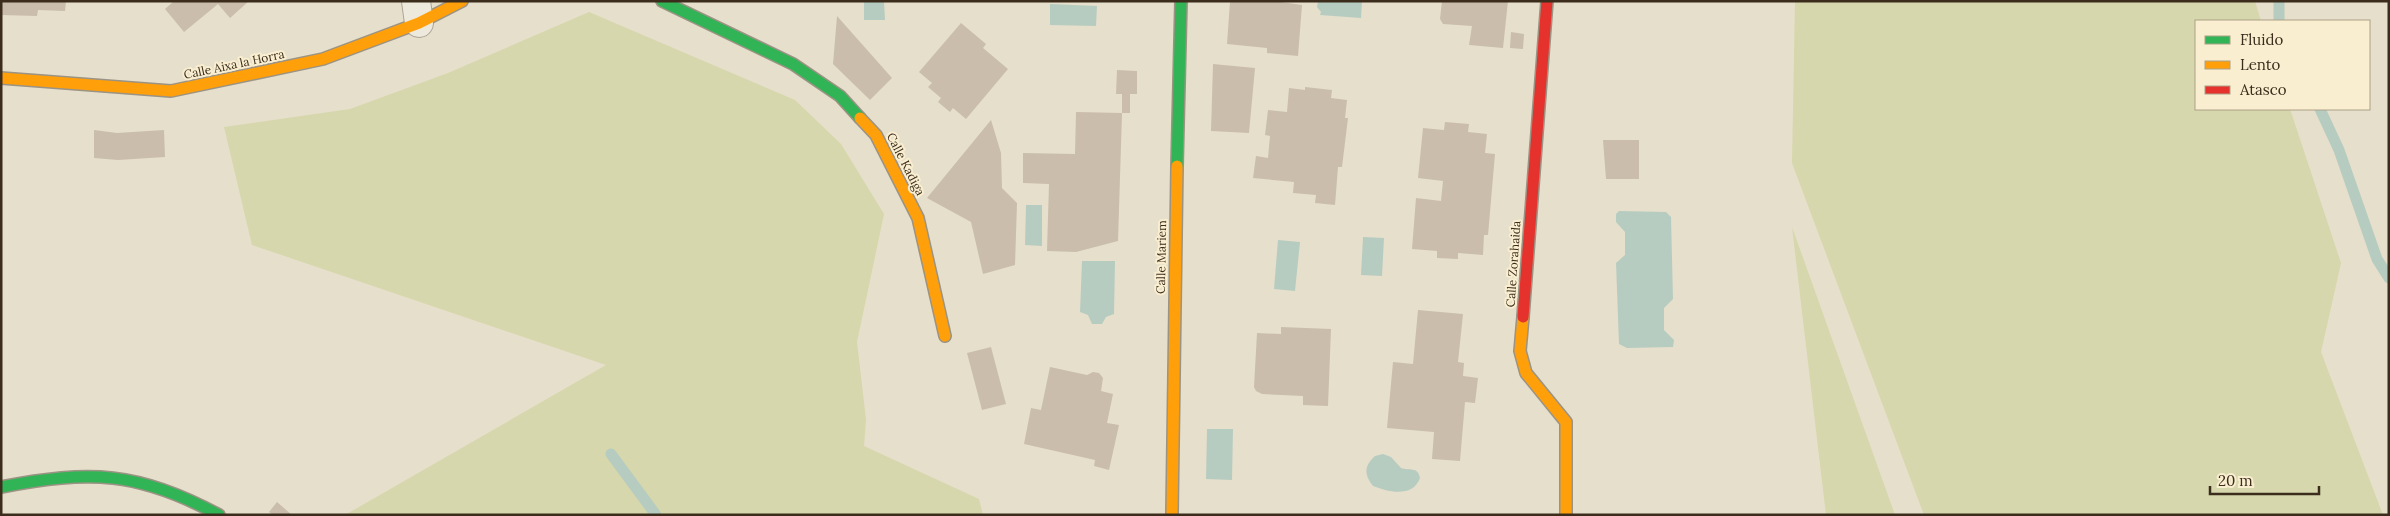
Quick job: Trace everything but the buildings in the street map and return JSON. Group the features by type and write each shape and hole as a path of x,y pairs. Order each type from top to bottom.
{"street":[{"name":"Calle Aixa la Horra","path":"1,78 171,91 323,59 418,12 462,1"},
{"name":"Calle Kadiga","path":"662,1 793,64 840,96 876,135 918,218 945,336"},
{"name":"Calle Mariem","path":"1172,513 1180,1"},
{"name":"Calle Zorahaida","path":"1547,1 1520,351 1526,373 1566,422 1566,515"},
{"path":"1,487 88,474 138,482 192,499 219,515"}],"green space":[{"path":"1795,1 2255,1 2261,20 2195,20 2195,110 2290,110 2341,263 2321,352 2383,515 1924,515 1792,163"},
{"path":"589,12 795,100 841,144 884,214 857,342 866,420 864,446 979,499 983,515 345,515 606,365 252,245 224,127 350,109 448,73"},
{"path":"1792,227 1895,515 1826,515"}],"shaded area":[{"path":"864,1 884,1 885,20 864,20"},
{"path":"1318,1 1362,1 1361,18 1320,15 1321,12 1317,7"},
{"path":"1050,4 1097,6 1096,26 1050,25"},
{"path":"1026,205 1042,205 1042,246 1025,245"},
{"path":"1619,211 1666,212 1671,217 1673,299 1664,308 1664,330 1674,340 1673,347 1627,348 1619,344 1616,263 1625,255 1625,232 1616,222 1616,214"},
{"path":"1363,237 1384,238 1382,276 1361,275"},
{"path":"1278,240 1300,242 1295,291 1274,289"},
{"path":"1082,261 1115,261 1114,314 1106,317 1102,324 1092,324 1088,315 1080,312"},
{"path":"1207,429 1233,429 1232,480 1206,479"},
{"path":"1383,454 1391,457 1401,468 1415,470 1419,474 1420,478 1412,489 1400,492 1373,486 1366,470 1375,456"}],"waterway":[{"path":"2279,1 2279,20"},
{"path":"2320,110 2339,150 2377,259 2389,278"},
{"path":"611,454 656,515"}],"traffic: fast":[{"path":"662,1 793,64 840,96 860,118"},
{"path":"1177,166 1181,1"},
{"path":"1,487 61,478 113,478 138,482 163,490 190,500 219,515"}],"traffic: slow":[{"path":"1,78 171,91 323,59 419,23 462,1"},
{"path":"860,118 876,135 918,218 945,336"},
{"path":"1172,513 1177,166"},
{"path":"1523,317 1520,351 1526,373 1566,422 1566,515"}],"traffic: jam":[{"path":"1523,317 1547,1"}]}
